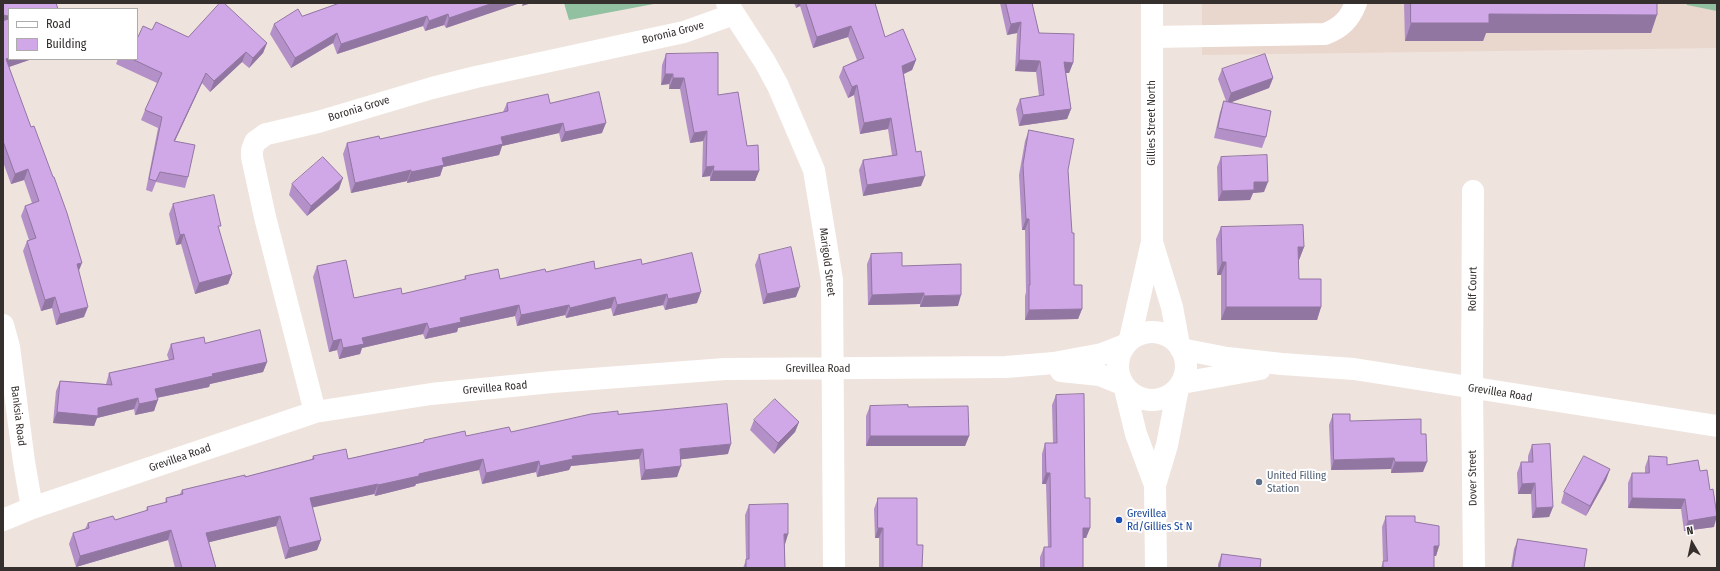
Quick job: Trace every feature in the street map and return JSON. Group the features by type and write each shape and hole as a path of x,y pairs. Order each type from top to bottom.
{"street":[{"name":"Gillies Street North","path":"1152,3 1152,242 1128,342 1120,354 1117,364 1118,374 1123,386 1136,434 1155,485"},
{"path":"1152,37 1325,34 1342,26 1351,15 1356,3"},
{"name":"Marigold Street","path":"730,9 754,43 772,74 814,170 832,280 834,568"},
{"name":"Boronia Grove","path":"315,412 265,217 252,157 252,150 259,139 266,134 318,122 432,88 522,66 684,32 730,9"},
{"name":"Rolf Court","path":"1472,388 1474,191"},
{"name":"Gillies Street North","path":"1152,242 1172,307 1180,347 1186,362 1186,370 1180,386 1168,445 1155,485 1156,568"},
{"name":"Banksia Road","path":"3,325 9,347 24,462 32,508"},
{"path":"1128,342 1141,334 1158,332 1170,337 1180,347"},
{"name":"Grevillea Road","path":"3,520 32,508 315,412 431,394 552,382 725,369 1006,367 1078,360 1110,352 1128,342"},
{"name":"Grevillea Road","path":"1180,347 1227,358 1282,364 1354,369 1717,426"},
{"name":"Grevillea Road","path":"1180,386 1282,364"},
{"name":"Grevillea Road","path":"1006,367 1094,374 1106,376 1123,386"},
{"path":"1123,386 1134,396 1152,401 1169,396 1180,386"},
{"name":"Dover Street","path":"1472,388 1474,568"}],"shaded area":[{"path":"1202,3 1717,3 1717,48 1202,55"}],"green space":[{"path":"564,3 659,3 569,20"},
{"path":"1686,3 1717,3 1717,11 1687,5"}],"building":[{"path":"3,3 56,3 58,8 8,8 8,16 3,15"},
{"path":"220,3 224,3 267,43 253,58 246,52 214,81 206,73 174,141 195,145 188,177 160,172 156,181 149,179 162,117 145,110 162,73 134,60 138,60 138,37 143,26 152,30 156,22 188,37"},
{"path":"340,3 493,3 449,18 448,14 429,21 427,16 341,44 337,33 295,58 274,24 298,9 302,16"},
{"path":"806,3 875,3 885,37 903,29 916,60 902,66 916,152 921,151 925,176 867,185 863,160 897,155 891,118 864,123 857,85 852,87 843,67 864,58 851,26 817,37"},
{"path":"1006,3 1032,3 1039,33 1074,34 1073,63 1064,62 1071,109 1023,115 1020,99 1044,95 1040,61 1019,60 1021,22 1011,24"},
{"path":"1411,3 1657,3 1657,15 1489,14 1489,23 1411,23"},
{"path":"8,19 8,58 6,59 31,127 34,126 54,177 67,213 82,263 77,264 88,307 60,314 55,297 45,300 27,241 36,238 25,206 39,201 28,169 15,174 3,141 3,21"},
{"path":"718,53 718,95 738,92 747,146 758,145 759,171 713,171 714,166 706,167 707,131 694,133 684,78 673,78 673,74 665,74 666,54"},
{"path":"1265,54 1273,78 1231,93 1222,69"},
{"path":"599,92 606,123 565,132 563,123 501,137 503,144 442,158 444,165 411,172 411,170 355,183 347,143 379,136 380,139 508,111 507,103 548,94 550,103"},
{"path":"1224,101 1271,111 1266,137 1218,128"},
{"path":"1029,130 1074,139 1068,170 1072,233 1074,233 1074,285 1082,285 1082,309 1029,310 1029,219 1026,219 1023,165"},
{"path":"1267,155 1268,182 1254,182 1254,190 1222,191 1221,157"},
{"path":"323,157 343,178 311,206 292,184"},
{"path":"214,195 221,226 218,226 232,274 199,283 184,234 180,235 173,204"},
{"path":"1303,225 1304,247 1298,247 1299,279 1321,279 1321,307 1226,307 1226,262 1222,262 1221,227"},
{"path":"791,247 800,287 767,294 759,255"},
{"path":"692,253 701,292 668,299 667,294 617,305 615,297 570,308 569,305 521,315 519,305 460,318 461,322 429,329 427,323 362,338 364,344 343,348 341,339 333,341 317,266 346,260 354,298 401,288 402,294 466,279 465,276 498,269 500,279 545,269 546,272 594,261 595,269 641,259 642,264"},
{"path":"902,253 902,266 961,264 961,295 924,296 924,293 872,295 871,254"},
{"path":"260,330 267,362 212,374 213,376 155,389 158,400 139,404 138,398 98,408 98,416 57,412 60,381 112,385 109,373 174,359 171,344 204,337 205,343"},
{"path":"1084,394 1085,498 1090,498 1090,528 1083,528 1083,568 1044,568 1044,547 1051,547 1050,473 1046,473 1045,443 1057,443 1056,395"},
{"path":"775,399 799,422 778,443 754,420"},
{"path":"727,404 731,444 680,449 681,466 645,470 643,449 572,456 573,459 540,466 539,461 486,473 483,459 419,474 419,476 310,498 321,540 289,548 280,516 206,533 216,568 182,568 171,530 80,556 73,533 89,528 88,523 113,516 115,520 148,510 147,507 167,502 166,498 183,494 182,490 245,475 245,477 314,459 313,456 346,449 348,459 465,431 466,436 509,427 511,432 591,414 618,411 618,414"},
{"path":"908,405 908,407 968,406 969,436 870,436 870,406"},
{"path":"1333,414 1350,414 1350,421 1421,419 1421,434 1426,434 1427,462 1395,462 1394,458 1334,460"},
{"path":"1550,444 1553,507 1536,508 1535,483 1522,484 1521,462 1533,462 1532,445"},
{"path":"1584,456 1610,469 1590,506 1564,492"},
{"path":"1649,456 1667,457 1667,465 1698,460 1700,471 1707,470 1710,490 1713,489 1717,516 1688,521 1685,499 1632,498 1632,473 1649,473"},
{"path":"878,498 917,498 917,545 923,545 922,568 883,568 883,528 878,528"},
{"path":"788,504 788,534 784,534 785,568 746,568 746,559 749,559 749,505"},
{"path":"1386,516 1415,516 1415,522 1439,526 1439,546 1434,546 1434,568 1383,568 1383,561 1387,561"},
{"path":"1518,539 1587,549 1584,568 1513,568"},
{"path":"1222,554 1261,559 1260,568 1220,568"}],"place":[{"name":"United Filling Station","path":"1259,482"},
{"name":"Grevillea Rd/Gillies St N","path":"1119,520"}]}
